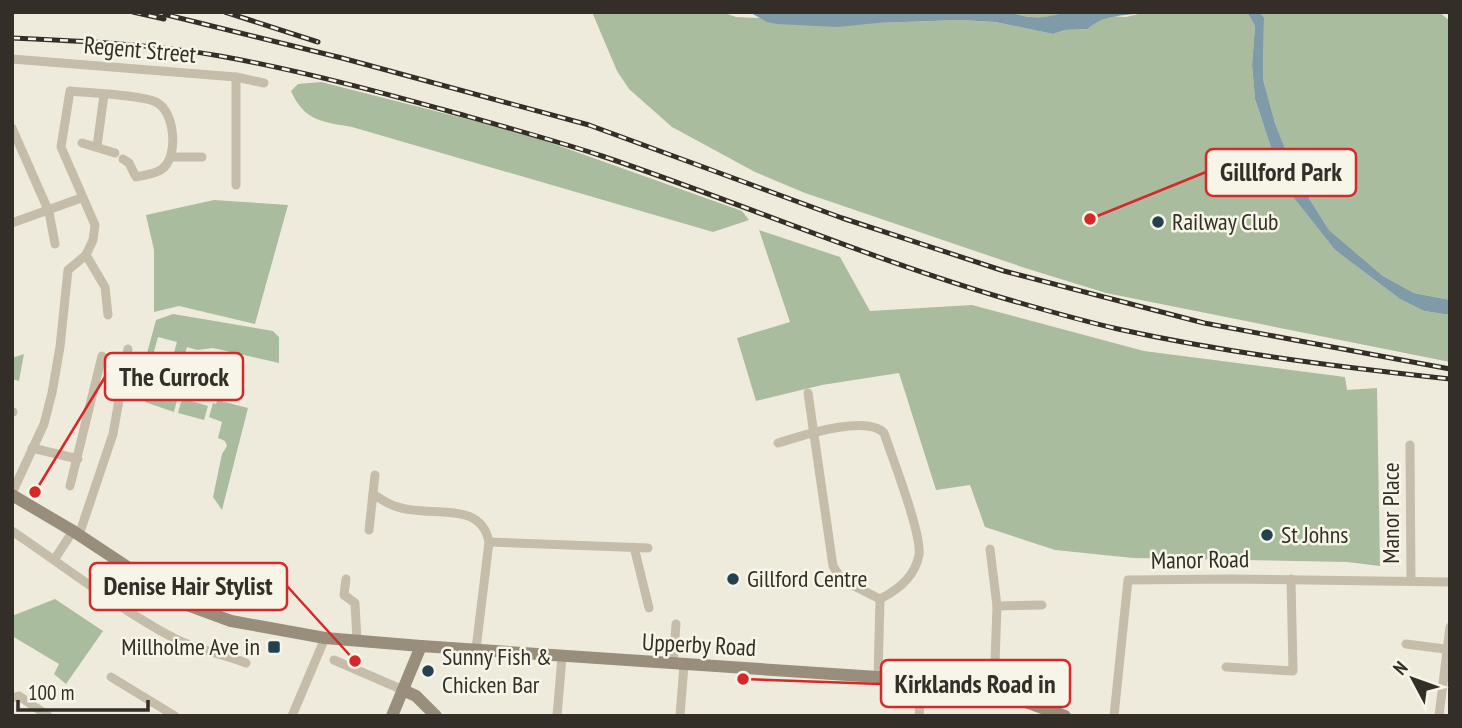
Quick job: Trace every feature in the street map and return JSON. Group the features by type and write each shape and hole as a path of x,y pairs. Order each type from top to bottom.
{"street":[{"name":"Regent Street","path":"12,59 236,77 264,83"},
{"path":"236,77 236,185"},
{"path":"14,499 32,448 44,424 52,393 61,335 65,277 72,264 86,255 93,240 95,225 61,147 70,91 155,101 163,107 172,122 171,157 161,170 136,177 129,163 123,159"},
{"path":"97,146 104,95"},
{"path":"12,128 49,212 55,244"},
{"path":"82,143 115,153"},
{"path":"171,157 202,157"},
{"path":"12,223 49,212 81,198"},
{"path":"86,255 104,287 108,315"},
{"path":"54,560 76,533 113,433 128,349"},
{"path":"70,486 102,356"},
{"path":"808,393 833,566 842,580 880,599"},
{"path":"778,443 860,425 878,427 884,433 918,536 919,555 907,581 896,591 880,599"},
{"name":"Manor Place","path":"1410,445 1411,581"},
{"path":"32,448 78,459"},
{"path":"369,530 375,475"},
{"path":"373,494 398,508 472,516 487,531 489,542 476,649"},
{"name":"Upperby Road","path":"14,499 76,533 182,604 231,621 325,638 562,657 922,680 994,691 1065,716"},
{"path":"12,531 83,581 172,637 210,653 246,663"},
{"path":"489,542 648,548"},
{"path":"634,547 649,608"},
{"path":"990,549 997,606 994,691"},
{"path":"346,579 344,595 355,603 357,640"},
{"path":"1226,667 1293,671 1291,579"},
{"name":"Manor Road","path":"1114,716 1128,580 1450,582"},
{"path":"878,677 880,599"},
{"path":"997,606 1042,605"},
{"path":"676,624 680,716"},
{"path":"1438,716 1449,633"},
{"path":"292,716 325,638"},
{"path":"1406,645 1445,649"},
{"path":"392,716 421,646"},
{"path":"557,716 562,657"},
{"path":"334,660 416,696 436,716"},
{"path":"111,677 175,716"},
{"path":"919,716 922,680"},
{"path":"12,698 19,696 48,716"}],"green space":[{"path":"592,12 722,12 736,17 877,23 960,20 995,22 1053,34 1065,30 1088,29 1110,16 1126,17 1146,12 1247,12 1255,26 1252,65 1255,99 1278,169 1293,197 1335,250 1400,299 1424,311 1450,315 1450,362 1106,293 805,193 755,172 672,127 629,89 617,71"},
{"path":"1010,12 1070,12 1040,17"},
{"path":"1259,12 1439,12 1450,21 1450,300 1414,293 1383,276 1329,230 1297,179 1275,123 1263,79 1264,19"},
{"path":"321,82 526,134 742,211 749,220 713,232 352,127 323,121 302,109 291,91 298,84"},
{"path":"214,200 288,205 255,324 179,306 154,312 154,250 146,215"},
{"path":"759,230 840,257 870,311 972,305 1144,351 1345,377 1347,390 1377,388 1380,566 1347,562 1133,558 1055,550 985,527 970,485 936,490 899,373 822,385 756,401 737,338 790,322"},
{"path":"173,314 273,331 279,337 279,363 213,348 197,350 187,347 183,370 192,373 193,367 205,371 197,393 193,392 198,377 176,371 180,358 173,356 177,342 158,337 146,381 180,389 174,412 145,402 147,389 140,379 156,320"},
{"path":"24,354 19,381 12,379 12,358"},
{"path":"182,398 208,406 204,420 178,413"},
{"path":"217,400 248,408 222,510 213,497 222,454 227,446 225,441 218,438 222,422 209,417 213,403 216,404"},
{"path":"55,599 103,631 66,684 54,674 59,664 12,636 12,616"}],"water":[{"path":"1088,10 1146,12 1101,20 1088,29 1065,30 1053,34 995,22 960,20 838,27 777,24 767,22 749,12 1010,12 1046,17"},
{"path":"1247,12 1259,12 1264,18 1263,79 1275,123 1297,179 1329,230 1383,276 1414,293 1450,300 1450,315 1424,311 1400,299 1335,250 1293,197 1278,169 1255,99 1252,65 1255,26"}],"railway":[{"path":"133,12 164,19"},
{"path":"155,12 342,58 589,125 842,218 1004,271 1204,323 1450,369"},
{"path":"225,12 318,42"},
{"path":"12,38 168,49 220,56 308,74 584,150 902,265 1074,318 1159,338 1242,352 1450,379"}],"place":[{"name":"Gilllford Park","path":"1090,219"},
{"name":"Railway Club","path":"1158,222"},
{"name":"The Currock","path":"35,492"},
{"name":"St Johns","path":"1267,535"},
{"name":"Gillford Centre","path":"733,579"},
{"name":"Millholme Ave in","path":"274,647"},
{"name":"Denise Hair Stylist","path":"355,661"},
{"name":"Sunny Fish & Chicken Bar","path":"428,671"},
{"name":"Kirklands Road in","path":"743,679"}]}
